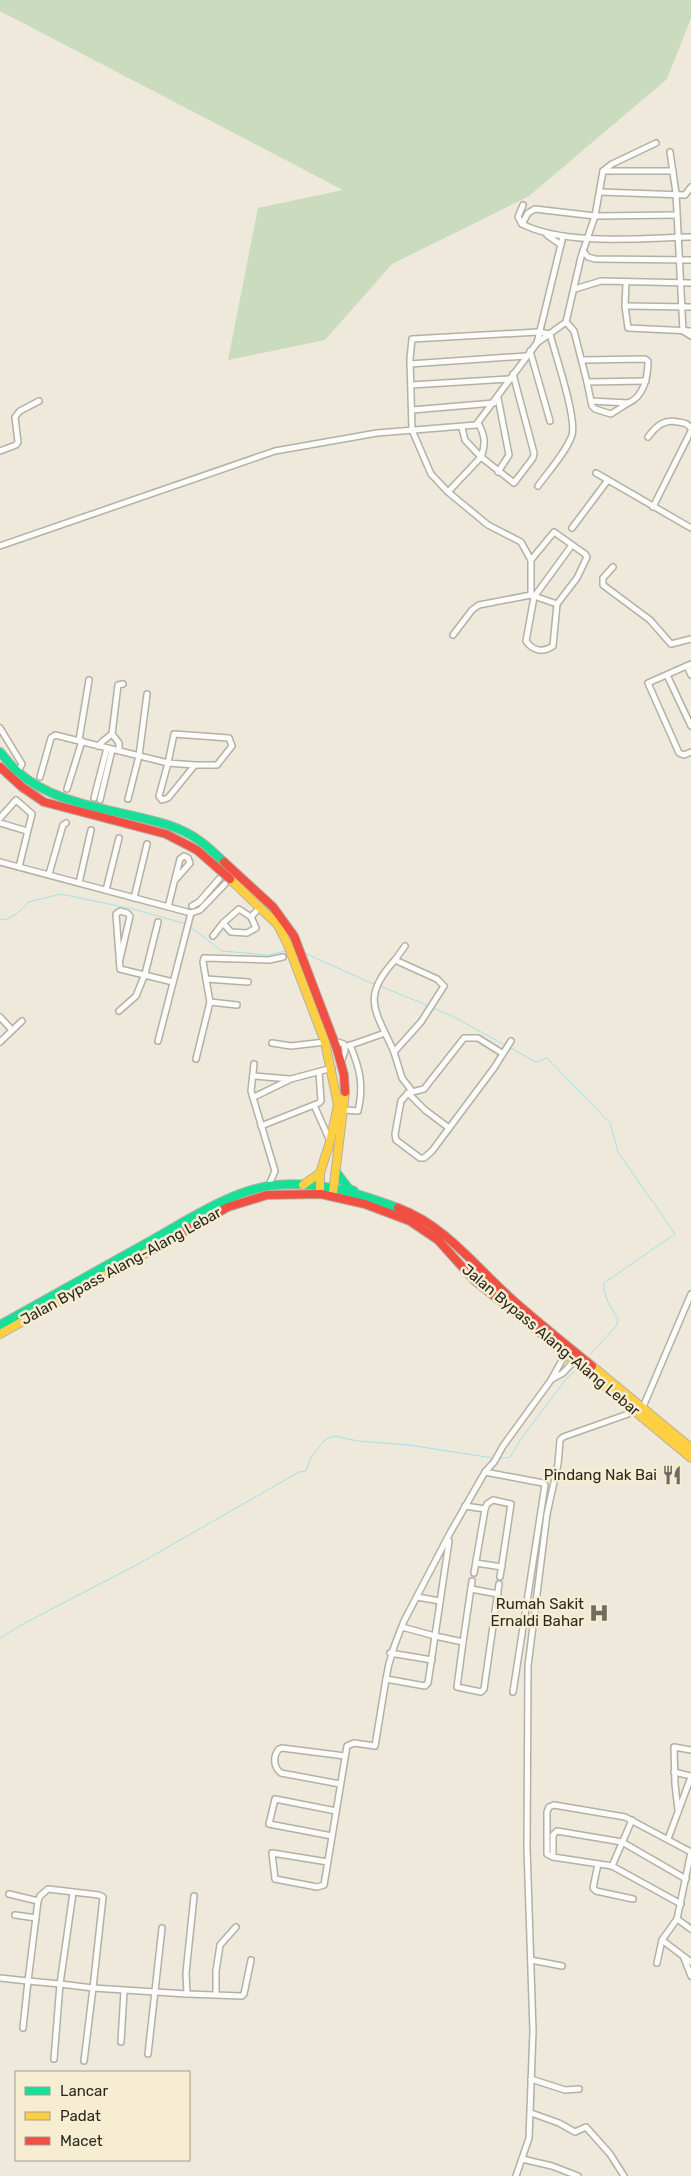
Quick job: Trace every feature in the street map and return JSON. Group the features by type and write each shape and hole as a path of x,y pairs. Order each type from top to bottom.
{"main road":[{"path":"0,752 14,770 44,791 63,799 86,805 98,802 190,834 202,842 280,915 292,932 300,949 310,990 329,1041 341,1062 345,1086 344,1110 334,1192"},
{"path":"1,770 30,794 44,802 166,834 197,850 222,871 228,882 258,905 278,925 288,951 310,990"},
{"path":"60,807 63,799"},
{"path":"320,1189 322,1170 338,1104 329,1041"},
{"path":"303,1185 322,1170 336,1170"},
{"path":"336,1170 349,1189 360,1194"},
{"name":"Jalan Bypass Alang-Alang Lebar","path":"0,1325 201,1213 245,1192 268,1186 303,1185 334,1192 379,1208 427,1232 438,1240 474,1280 566,1353 581,1361 643,1407 691,1448"},
{"name":"Jalan Bypass Alang-Alang Lebar","path":"0,1334 228,1207 266,1195 320,1189"},
{"name":"Jalan Bypass Alang-Alang Lebar","path":"334,1192 360,1194 424,1219 440,1230 515,1302 633,1410 691,1458"}],"street":[{"path":"0,546 275,451 377,433 474,426 496,400 537,343 566,322 583,251 595,216 602,171 612,164 656,143"},
{"path":"670,152 676,194 683,331"},
{"path":"602,171 673,171"},
{"path":"600,192 685,195 691,188"},
{"path":"523,205 518,217 522,224 544,233 561,245"},
{"path":"522,224 528,213 535,209 595,216 676,215"},
{"path":"544,233 588,238 691,238"},
{"path":"537,343 538,332 563,236"},
{"path":"583,251 586,256 592,259 691,260"},
{"path":"575,289 601,281 691,284"},
{"path":"626,283 626,326 629,329 691,331"},
{"path":"625,306 691,307"},
{"path":"566,322 574,331 591,401 595,409 612,414 638,395 646,381 648,362 646,359 582,360"},
{"path":"683,331 691,336"},
{"path":"531,560 554,532 585,554 588,559 557,604 553,646 545,650 535,649 526,641 533,596 531,560 521,542 488,525 448,492 431,474 412,430 410,364 412,339 538,332 550,334"},
{"path":"538,486 569,441 573,430 550,334"},
{"path":"410,364 528,354"},
{"path":"528,354 550,421"},
{"path":"462,428 465,440 480,458 514,483 534,456 513,374"},
{"path":"411,385 509,380"},
{"path":"587,382 646,381"},
{"path":"496,400 509,455 498,472"},
{"path":"412,410 496,400"},
{"path":"0,452 16,445 18,442 14,417 20,411 39,401"},
{"path":"591,401 628,403"},
{"path":"648,437 656,427 669,421 684,423 691,430 653,507"},
{"path":"448,492 480,458 484,448 484,437 478,423"},
{"path":"596,473 691,528"},
{"path":"572,528 608,480"},
{"path":"533,596 572,545"},
{"path":"613,567 603,578 603,585 650,620 671,644 691,639"},
{"path":"453,635 472,610 479,605 533,596 557,604"},
{"path":"691,675 689,665 648,684 679,753 682,755 691,752"},
{"path":"667,675 691,726"},
{"path":"67,789 80,741 89,680"},
{"path":"98,746 112,734 118,685 123,684"},
{"path":"128,799 139,756 147,694"},
{"path":"0,728 22,764 20,768 14,770"},
{"path":"112,734 119,743 119,751"},
{"path":"40,777 51,738 55,735 168,763 195,765 217,765 232,746 229,738 174,734 168,763 160,796 162,800 168,798 195,765"},
{"path":"86,805 88,802 98,802 109,749"},
{"path":"0,818 17,800 32,814 18,867"},
{"path":"49,874 63,825 66,822"},
{"path":"0,823 27,831"},
{"path":"79,882 91,830"},
{"path":"106,890 119,838"},
{"path":"134,898 147,844"},
{"path":"0,862 191,913 204,907 228,882 219,879"},
{"path":"192,906 199,902 219,879 222,871"},
{"path":"168,907 176,878"},
{"path":"199,902 204,907"},
{"path":"249,915 258,905"},
{"path":"213,936 223,923 238,909 249,915 256,928 247,933 231,932 223,923"},
{"path":"120,959 130,916 127,912 120,911 116,914 120,970 145,974 173,982"},
{"path":"158,1041 191,913"},
{"path":"119,1011 136,996 145,974 158,922"},
{"path":"405,946 376,987 373,995 375,1006 394,1052 402,1078 410,1092 425,1110 449,1128"},
{"path":"196,1060 210,1002 202,962 208,957 269,960 288,951"},
{"path":"394,1052 429,1012 443,989 442,983 395,960"},
{"path":"206,979 248,982"},
{"path":"210,1002 236,1005"},
{"path":"0,1017 12,1030"},
{"path":"0,1042 22,1021"},
{"path":"272,1043 291,1046 329,1041 348,1046 385,1033"},
{"path":"503,1052 478,1038 464,1038 424,1088 410,1092 400,1105 395,1134 396,1140 416,1155 424,1158 432,1151 500,1059 509,1043"},
{"path":"341,1062 348,1046"},
{"path":"344,1110 358,1111 362,1076 348,1046"},
{"path":"254,1064 251,1091 275,1171 268,1186"},
{"path":"252,1076 291,1078 332,1068"},
{"path":"261,1126 321,1101 319,1072"},
{"path":"254,1097 291,1078"},
{"path":"314,1105 330,1142"},
{"path":"643,1407 691,1294"},
{"path":"328,1862 272,1853 275,1879 318,1887 324,1885 328,1862 340,1784 347,1746 350,1743 375,1746 390,1653 402,1627 450,1533 485,1472 552,1380 566,1353"},
{"path":"552,1380 581,1361"},
{"path":"516,2176 529,2138 531,2113 533,2031 527,1848 528,1666 547,1514 558,1464 560,1440 563,1437 628,1414 633,1410"},
{"path":"485,1472 543,1482 545,1486 513,1692"},
{"path":"474,1573 486,1504 493,1500 511,1504 500,1577"},
{"path":"465,1506 485,1509"},
{"path":"386,1679 424,1686 428,1683 450,1533"},
{"path":"476,1563 502,1567"},
{"path":"472,1581 457,1687 481,1692 484,1689 499,1584"},
{"path":"470,1590 498,1594"},
{"path":"417,1597 440,1601"},
{"path":"402,1627 463,1642"},
{"path":"390,1653 432,1660"},
{"path":"678,1810 674,1772 674,1747 691,1750"},
{"path":"340,1784 280,1773 276,1767 275,1757 278,1749 282,1748 345,1756"},
{"path":"668,1839 691,1777 674,1772"},
{"path":"332,1836 269,1824 275,1799 336,1810"},
{"path":"657,1963 662,1940 677,1919 681,1904 691,1852 632,1820 551,1806 547,1812 547,1854 553,1857 612,1866 681,1904"},
{"path":"612,1866 632,1820"},
{"path":"553,1857 553,1835 557,1831 622,1842 686,1879"},
{"path":"598,1864 594,1888 596,1891 633,1900"},
{"path":"23,2028 40,1896 48,1889 73,1893 99,1894 104,1901 84,2062"},
{"path":"54,2059 60,1984 73,1893"},
{"path":"9,1894 38,1901"},
{"path":"187,1994 186,1973 194,1896"},
{"path":"15,1915 36,1918"},
{"path":"677,1919 691,1929"},
{"path":"216,1994 216,1971 220,1945 236,1927"},
{"path":"148,2054 162,1928"},
{"path":"662,1940 691,1962"},
{"path":"684,1956 691,1976"},
{"path":"0,1978 124,1991 243,1995 251,1960"},
{"path":"531,1960 562,1966"},
{"path":"122,2042 124,1991"},
{"path":"531,2079 565,2090 579,2089"},
{"path":"531,2113 559,2123 575,2132 586,2128 610,2154 624,2176"},
{"path":"522,2159 552,2166 578,2176"}],"green space":[{"path":"0,0 691,0 691,18 667,79 529,196 392,264 325,340 228,360 258,208 343,190 0,11"}],"waterway":[{"path":"0,919 5,920 15,915 29,902 61,894 133,909 186,924"},
{"path":"189,926 222,951 268,955 286,951"},
{"path":"304,953 376,985"},
{"path":"380,986 429,1006"},
{"path":"433,1008 450,1015 505,1045"},
{"path":"509,1047 536,1062 547,1058 610,1123 618,1152 675,1234 604,1283 606,1297 618,1319 617,1325 590,1355"},
{"path":"499,1459 510,1457 521,1439 566,1379 575,1371"},
{"path":"0,1638 140,1563 299,1472 306,1471 311,1457 326,1439 334,1436 358,1441 409,1445 493,1458"}],"traffic: fast":[{"path":"0,752 18,772 45,790 75,802 174,827 196,838 224,862"},
{"path":"336,1172 349,1189 354,1191"},
{"path":"0,1325 212,1206 244,1192 276,1185 308,1185 338,1189 398,1208"}],"traffic: slow":[{"path":"230,879 278,925 288,945 325,1042 338,1105 330,1142 320,1173 320,1189"},
{"path":"333,1193 345,1092"},
{"path":"303,1185 320,1173"},
{"path":"0,1334 182,1233"},
{"path":"542,1334 691,1458"},
{"path":"592,1366 691,1448"}],"traffic: jam":[{"path":"0,767 22,787 44,802 166,834 197,850 230,879"},
{"path":"224,862 273,907 294,936 337,1049 344,1075 345,1092"},
{"path":"182,1233 228,1207 267,1195 321,1194 365,1204 410,1221 438,1240 474,1280 542,1334"},
{"path":"398,1208 416,1216 447,1237 515,1302 592,1366"}],"place":[{"name":"Pindang Nak Bai","path":"672,1475"},
{"name":"Rumah Sakit Ernaldi Bahar","path":"599,1613"}]}
